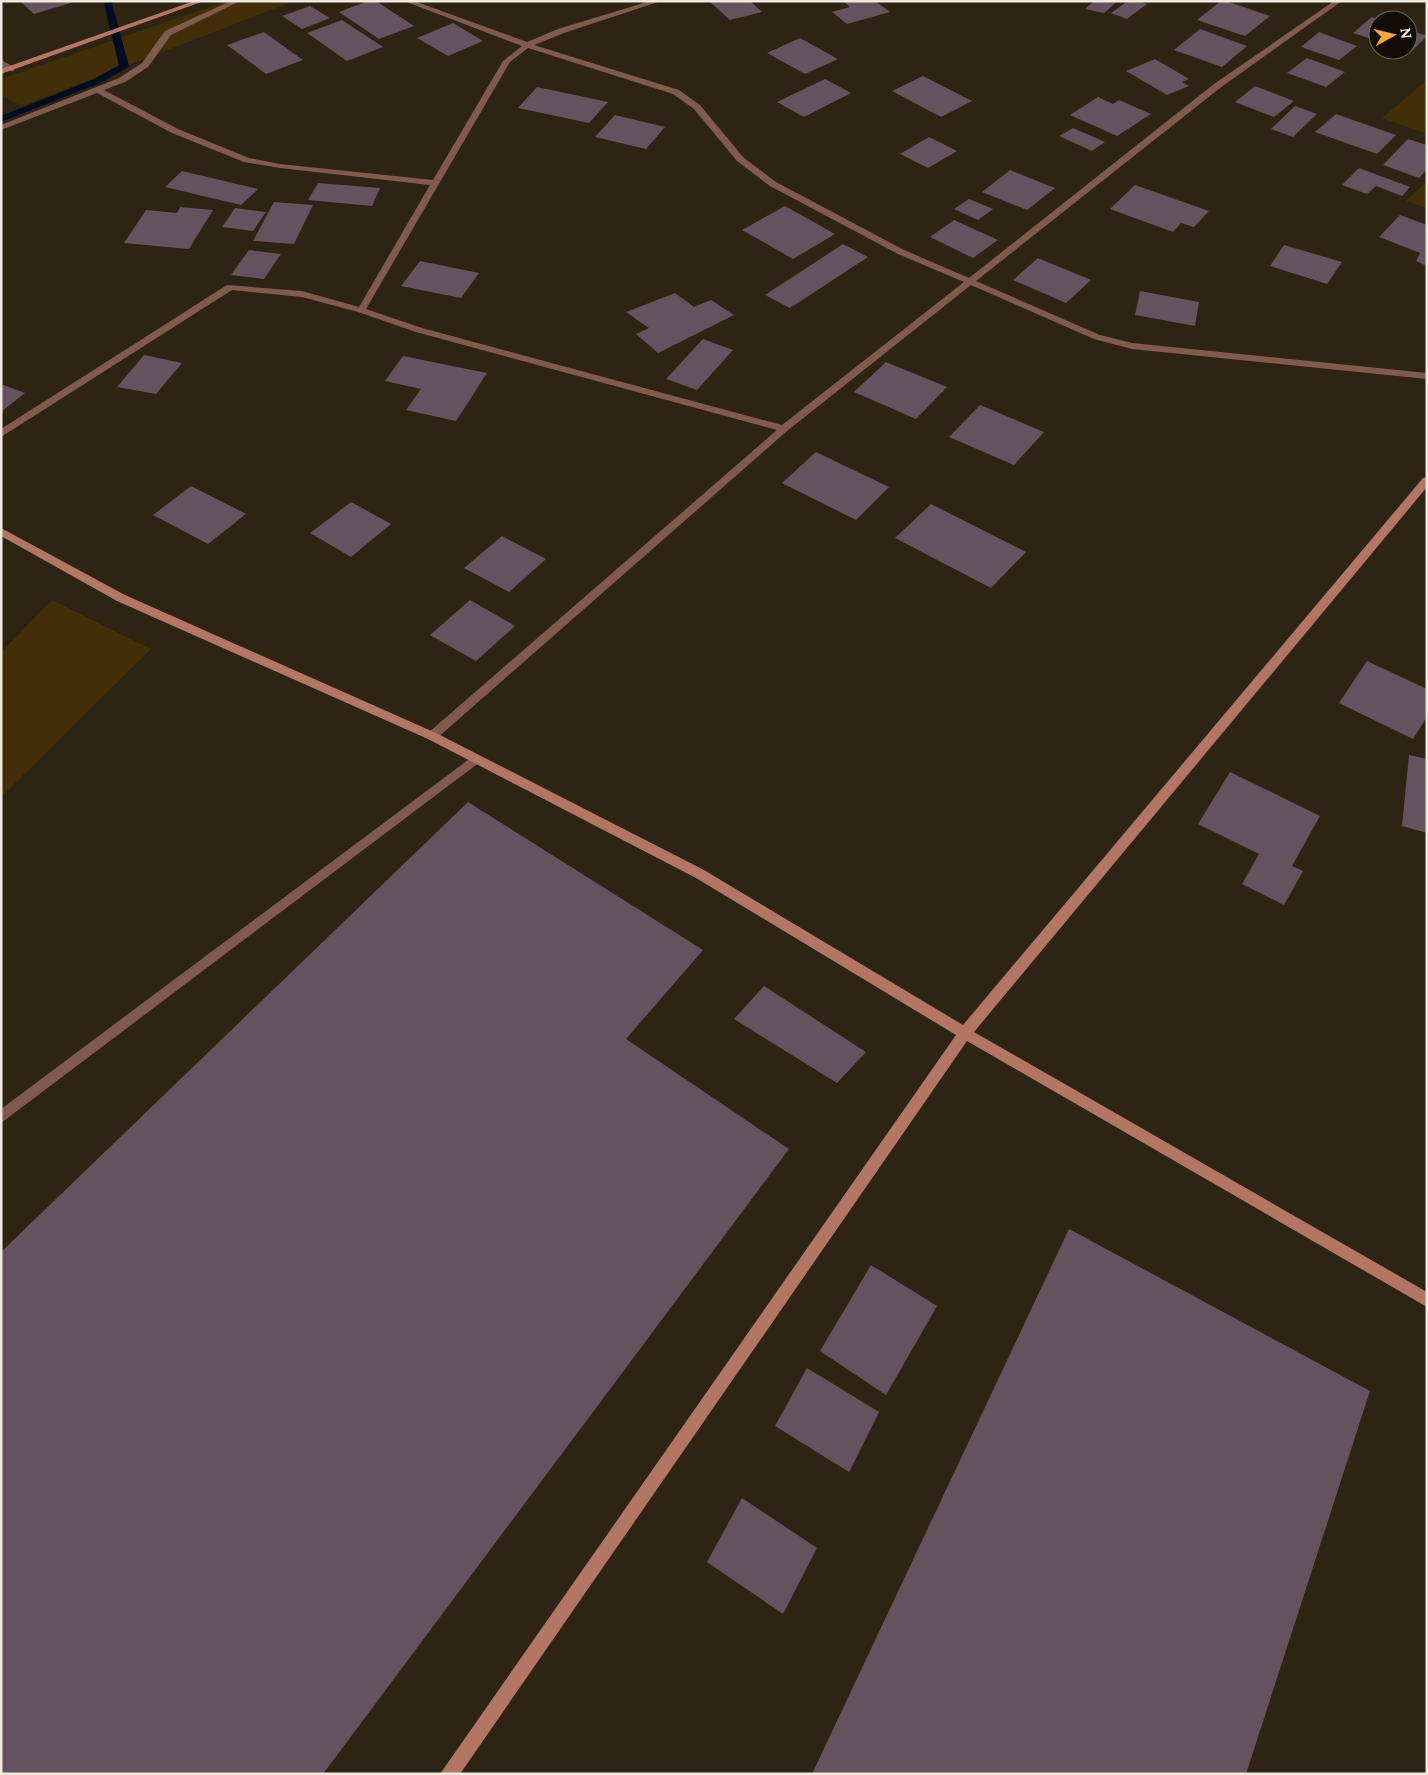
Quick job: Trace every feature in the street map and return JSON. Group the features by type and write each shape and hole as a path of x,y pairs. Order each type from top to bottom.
{"street":[{"path":"1,72 201,1"},
{"path":"1,128 122,80 145,65 168,33 237,1"},
{"path":"407,1 527,45 676,92 697,107 740,159 773,184 901,252 1097,337 1132,346 1427,376"},
{"path":"361,310 507,61 527,45 561,30 658,1"},
{"path":"432,736 784,429 1217,86 1339,1"},
{"path":"1,62 11,69"},
{"path":"98,90 175,130 247,160 280,166 436,183"},
{"path":"1,434 230,287 302,294 361,310 418,330 784,429"},
{"path":"449,1774 965,1032 1427,480"},
{"path":"1,531 121,598 432,736 700,874 965,1032 1427,1300"},
{"path":"1,1117 476,758"}],"shaded area":[{"path":"227,1 294,1 22,106 1,95 1,79"},
{"path":"1427,80 1427,134 1382,118"},
{"path":"1427,181 1427,208 1406,201"},
{"path":"52,600 151,649 1,797 1,652"}],"building":[{"path":"20,1 74,1 74,2 34,14"},
{"path":"368,1 376,1 414,26 379,39 339,12"},
{"path":"709,1 750,1 762,12 730,20"},
{"path":"843,1 875,1 890,12 847,24 832,12 850,7"},
{"path":"1094,1 1118,1 1104,13 1085,9"},
{"path":"1128,1 1139,1 1147,4 1127,19 1111,13"},
{"path":"1221,1 1270,16 1245,36 1197,20"},
{"path":"310,6 330,18 302,29 282,16"},
{"path":"342,20 383,47 347,61 307,33"},
{"path":"1368,20 1368,38 1353,33"},
{"path":"453,23 483,41 448,56 417,38"},
{"path":"1200,29 1247,46 1222,67 1174,50"},
{"path":"264,32 303,60 266,74 227,45"},
{"path":"1319,32 1357,46 1339,60 1301,47"},
{"path":"1418,33 1427,36 1418,45"},
{"path":"800,38 838,59 805,74 767,53"},
{"path":"1307,58 1345,72 1326,87 1287,73"},
{"path":"1155,59 1189,79 1182,82 1189,86 1167,95 1126,71"},
{"path":"923,76 972,101 941,117 892,91"},
{"path":"825,79 851,93 804,117 777,102"},
{"path":"1255,86 1294,101 1274,117 1235,102"},
{"path":"537,87 608,102 589,123 518,108"},
{"path":"1098,97 1113,104 1119,100 1151,114 1117,136 1070,115"},
{"path":"1295,106 1317,114 1293,137 1271,129"},
{"path":"1336,114 1396,135 1377,154 1315,132"},
{"path":"615,115 665,127 646,149 595,137"},
{"path":"1073,128 1105,142 1092,151 1059,136"},
{"path":"929,137 957,151 928,168 900,154"},
{"path":"1408,139 1427,145 1427,169 1419,178 1383,165"},
{"path":"1359,168 1410,187 1402,196 1376,186 1367,194 1342,185"},
{"path":"1010,170 1055,188 1027,210 982,192"},
{"path":"182,171 258,189 241,205 165,187"},
{"path":"318,183 380,188 372,206 308,200"},
{"path":"1135,185 1209,211 1194,227 1181,223 1173,232 1110,209"},
{"path":"969,199 993,209 978,220 954,209"},
{"path":"274,202 313,205 294,244 253,241"},
{"path":"785,206 835,234 793,259 742,230"},
{"path":"180,207 213,210 189,249 124,243 146,210 177,213"},
{"path":"235,208 266,212 253,231 222,227"},
{"path":"1400,215 1427,225 1427,266 1416,261 1420,253 1379,237"},
{"path":"954,220 998,240 973,258 930,237"},
{"path":"843,244 868,257 790,308 765,295"},
{"path":"1284,245 1342,262 1327,284 1270,266"},
{"path":"249,250 281,254 264,279 231,275"},
{"path":"1038,258 1091,280 1066,303 1013,280"},
{"path":"420,261 479,273 461,298 401,286"},
{"path":"1140,291 1199,302 1195,326 1135,315"},
{"path":"675,293 694,307 711,300 734,315 658,353 636,334 649,328 626,312"},
{"path":"703,339 733,350 697,390 666,379"},
{"path":"144,355 182,363 156,394 117,387"},
{"path":"403,356 487,373 456,421 406,410 421,389 385,381"},
{"path":"886,362 947,387 916,419 854,392"},
{"path":"1,384 25,393 1,412"},
{"path":"980,405 1044,432 1014,465 949,437"},
{"path":"816,452 889,487 856,520 782,483"},
{"path":"191,486 246,514 208,544 153,515"},
{"path":"351,502 391,524 351,557 310,533"},
{"path":"931,504 1026,552 991,588 895,538"},
{"path":"502,536 546,559 509,592 464,568"},
{"path":"470,600 515,626 476,661 430,635"},
{"path":"1367,661 1427,689 1427,717 1413,739 1339,703"},
{"path":"1409,755 1427,759 1427,833 1402,826"},
{"path":"1230,772 1320,816 1292,866 1303,871 1284,905 1242,884 1259,854 1198,824"},
{"path":"468,802 703,950 626,1039 789,1149 323,1774 1,1774 1,1252"},
{"path":"764,986 866,1052 837,1083 734,1019"},
{"path":"1069,1229 1370,1391 1246,1774 812,1774"},
{"path":"871,1265 937,1306 886,1395 820,1351"},
{"path":"807,1368 879,1412 849,1472 775,1426"},
{"path":"742,1498 817,1548 783,1614 707,1562"}],"waterway":[{"path":"1,119 97,81 124,66 108,4 110,1"}]}
